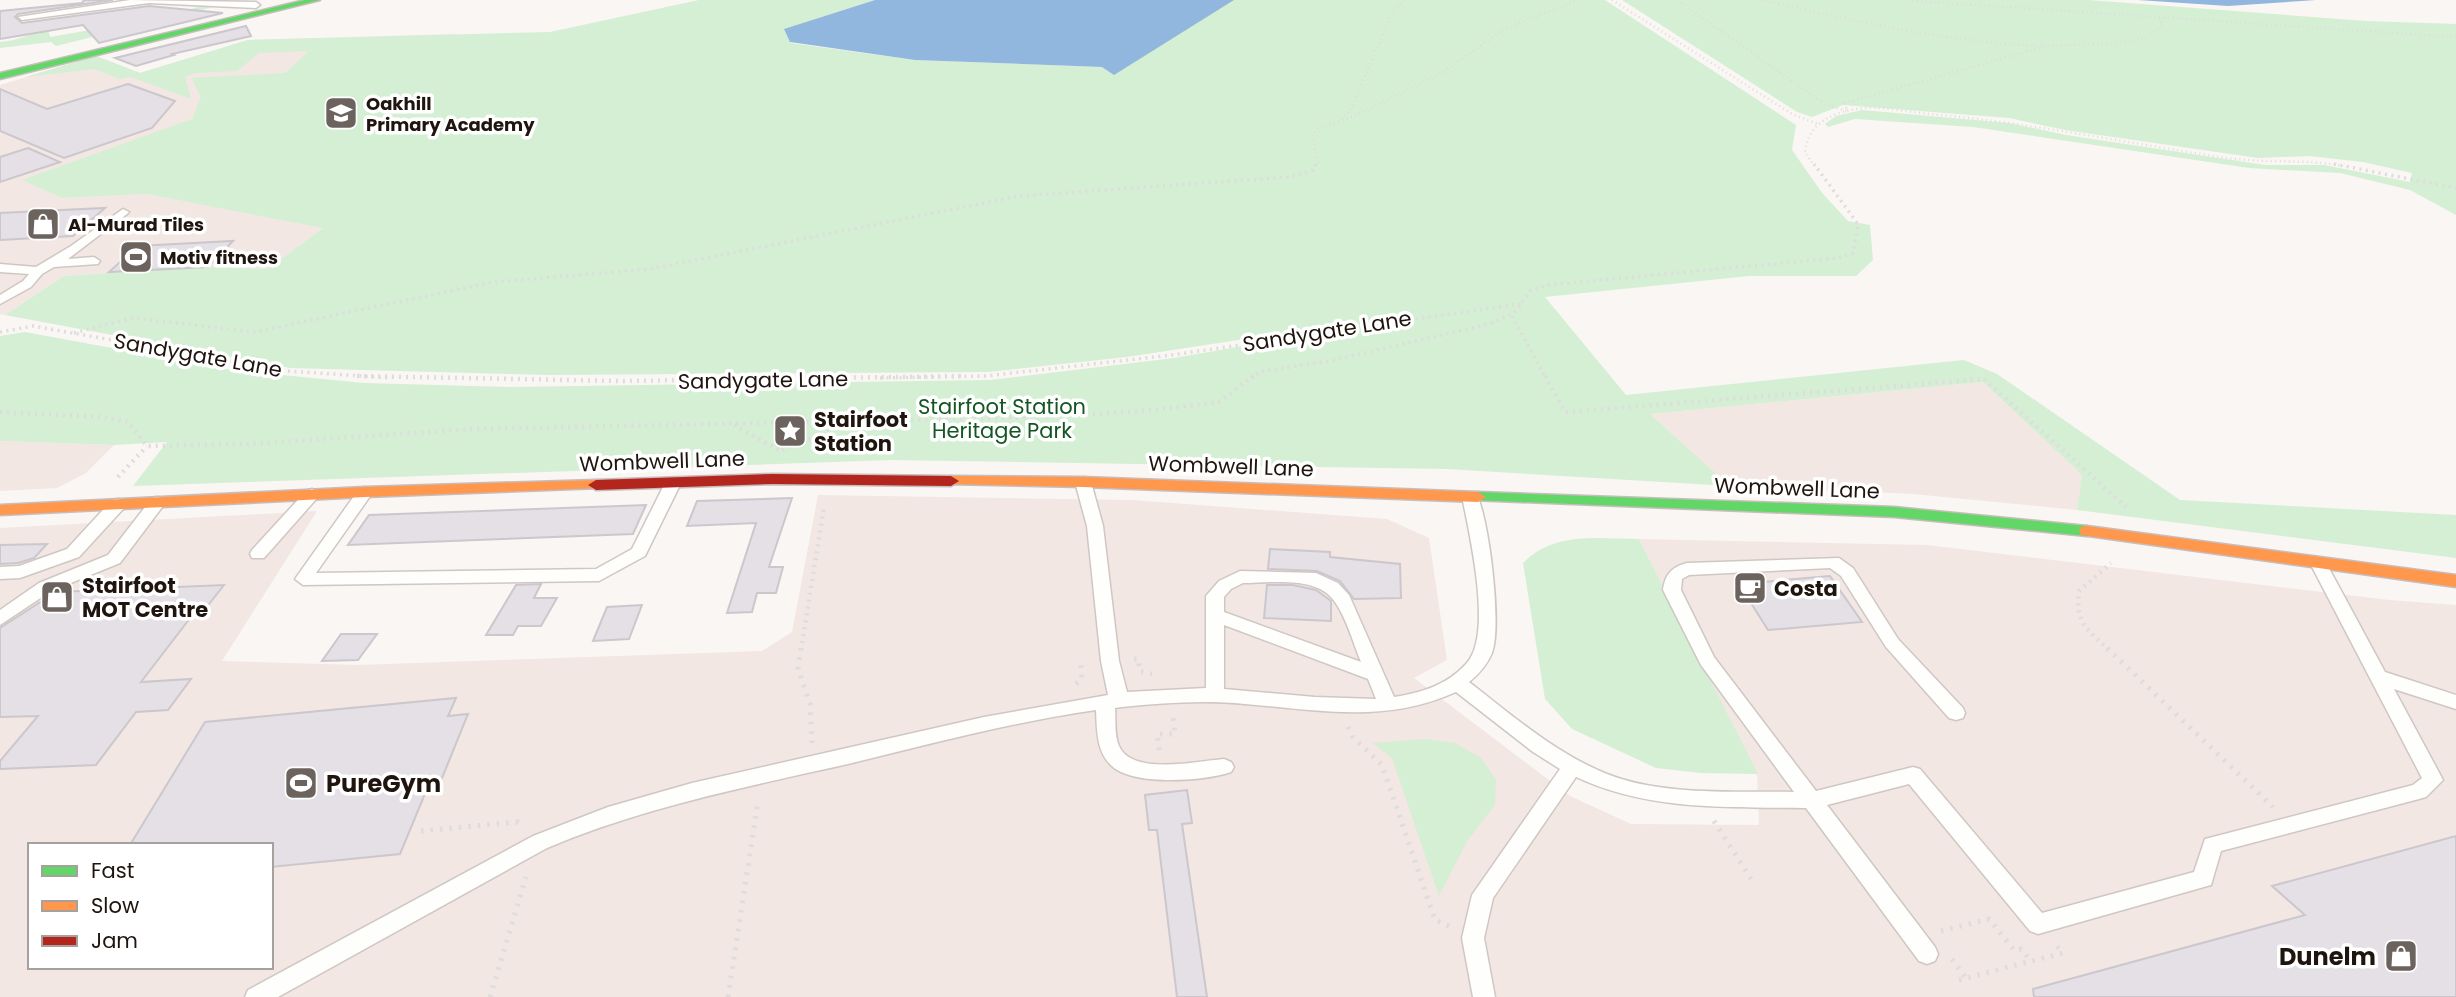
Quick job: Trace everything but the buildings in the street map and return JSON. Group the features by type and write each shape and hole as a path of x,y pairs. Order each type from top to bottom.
{"main road":[{"path":"0,67 279,0"},
{"path":"0,76 316,0"},
{"name":"Wombwell Lane","path":"0,510 312,494 773,479 1083,482 1894,512 2031,524 2456,580"}],"lane":[{"path":"22,17 70,13 137,1 256,5"},
{"path":"0,300 27,284 38,271 123,212"},
{"path":"51,263 94,261"},
{"path":"0,268 38,271"},
{"path":"365,492 303,579 599,575 639,552 673,482"},
{"path":"1083,482 1095,526 1110,661 1111,752 1121,762 1161,774 1224,767"},
{"path":"258,554 312,494"},
{"path":"256,997 540,842 585,822 683,792 1011,719 1112,700 1215,695 1338,704 1388,705 1419,702 1457,683 1474,667 1486,649 1490,624 1470,496"},
{"path":"0,619 46,587 114,559 158,502"},
{"path":"0,573 20,572 73,553 118,504"},
{"path":"1930,944 1813,800 1707,660 1672,590 1672,583 1679,571 1825,562 1840,566 1847,572 1892,643 1956,713"},
{"path":"1457,683 1539,747 1572,767 1605,782 1641,792 1699,798 1813,800 1913,775 2038,924 2203,880 2212,845 2419,791 2433,780 2318,563"},
{"path":"1215,695 1215,596 1225,585 1240,577 1316,579 1332,587 1343,599 1388,705"},
{"path":"1215,615 1376,675"},
{"path":"2379,677 2456,702"},
{"path":"1484,997 1473,937 1483,895 1572,767"}],"path":[{"path":"1339,121 1351,108 1392,14 1403,0"},
{"path":"74,333 133,318 255,332 493,282 650,269 1020,196 1290,177 1313,170 1318,162 1312,135 1318,128 1339,121 1445,71 1504,29 1578,0"},
{"path":"1612,0 1791,114 1818,124"},
{"path":"1677,0 1826,105 1847,111"},
{"path":"1761,0 1881,27 1990,44 2046,46 2119,43 2144,38 2162,26 2160,18"},
{"path":"1903,0 2456,37"},
{"path":"1847,111 1845,103 2046,46"},
{"path":"0,412 103,417 128,422 146,446 247,444 477,429 1039,417 1145,411 1219,402 1259,372 1334,360 1489,324 1512,316 1526,302 1530,291 1547,285 1838,258 1853,253 1858,225 1805,153 1806,140 1818,124 1832,114 1859,108 2009,121 2065,133 2262,163 2322,162 2456,188"},
{"name":"Sandygate Lane","path":"0,332 33,326 287,371 378,378 618,381 960,376 1172,355 1396,319 1526,302"},
{"path":"1512,316 1565,412 1984,379 2135,515 2111,535 2116,559 2079,591 2077,608 2081,623 2291,825"},
{"path":"781,450 856,420"},
{"path":"732,423 781,450"},
{"path":"773,479 781,450"},
{"path":"812,743 810,704 798,668 818,531 830,479"},
{"path":"1338,704 1353,737 1382,765 1435,920 1473,937"},
{"path":"1699,798 1751,879"},
{"path":"1930,944 1989,919 2015,951"},
{"path":"1949,956 1962,979 2031,961"}],"shaded area":[{"path":"458,34 198,107 192,119 23,180 62,198 147,194 324,227 269,269 208,267 64,276 5,315 0,314 0,85 96,56 140,73 248,40"},
{"path":"1983,382 2082,475 2077,510 1913,494 1730,486 1650,414"},
{"path":"0,441 114,445 86,473 57,488 0,491"},
{"path":"818,495 1132,500 1387,519 1429,538 1447,660 1414,678 1570,796 1631,824 1759,825 1757,773 1639,539 1927,545 2389,600 2456,605 2456,997 0,997 0,528 317,511 222,661 358,665 762,651 792,632"}],"green space":[{"name":"Stairfoot Station Heritage Park","path":"699,0 875,0 785,29 791,43 915,60 1102,67 1181,31 1234,0 1605,0 1796,125 1792,150 1823,194 1848,221 1870,225 1873,260 1856,276 1749,276 1545,297 1626,395 1964,360 1997,374 2180,500 2456,515 2456,558 2077,510 2082,475 1983,382 1650,414 1730,486 1447,469 892,460 133,486 167,442 114,445 0,441 0,336 25,332 232,370 364,383 509,387 990,380 1174,358 1272,341 1271,335 1127,357 988,372 549,375 290,368 5,315 64,276 208,267 268,269 323,228 147,194 62,198 22,180 192,119 201,97 191,78 285,73 309,51 259,53 237,71 195,73 185,77 191,99 131,77 120,79 94,69 25,77 96,56 140,73 248,40 550,32"},
{"path":"1622,0 2088,0 2366,21 2456,24 2456,215 2410,190 2340,173 2249,168 1973,127 1855,119 1828,127 1825,124 1836,116 1862,110 2009,123 2066,135 2265,165 2324,165 2410,182 2412,173 2363,162 2309,156 2258,158 2065,130 2009,118 1843,105 1812,117 1797,112"},
{"path":"201,6 213,7 56,46 51,42 0,48 0,42 48,30 50,37 165,17"},
{"path":"1592,538 1639,539 1758,774 1700,773 1656,768 1572,729 1545,699 1523,563 1536,553 1563,541"},
{"path":"1425,739 1455,743 1481,758 1496,780 1495,805 1467,841 1439,896 1392,758 1372,743"}],"water":[{"path":"875,0 1234,0 1114,75 1102,67 915,60 790,42 784,29"},
{"path":"2138,0 2316,0 2228,6"}],"traffic: fast":[{"path":"0,76 316,0"},
{"path":"1478,497 1894,512 2087,531"}],"traffic: slow":[{"path":"951,481 1083,482 1478,497"},
{"path":"0,510 365,492 596,485"},
{"path":"2087,531 2456,581"}],"traffic: jam":[{"path":"596,485 773,479 951,481"}],"place":[{"name":"Oakhill Primary Academy","path":"341,113"},
{"name":"Al-Murad Tiles","path":"43,224"},
{"name":"Motiv fitness","path":"136,257"},
{"name":"Stairfoot Station","path":"790,431"},
{"name":"Costa","path":"1750,588"},
{"name":"Stairfoot MOT Centre","path":"57,597"},
{"name":"PureGym","path":"301,783"},
{"name":"Dunelm","path":"2401,956"}]}
